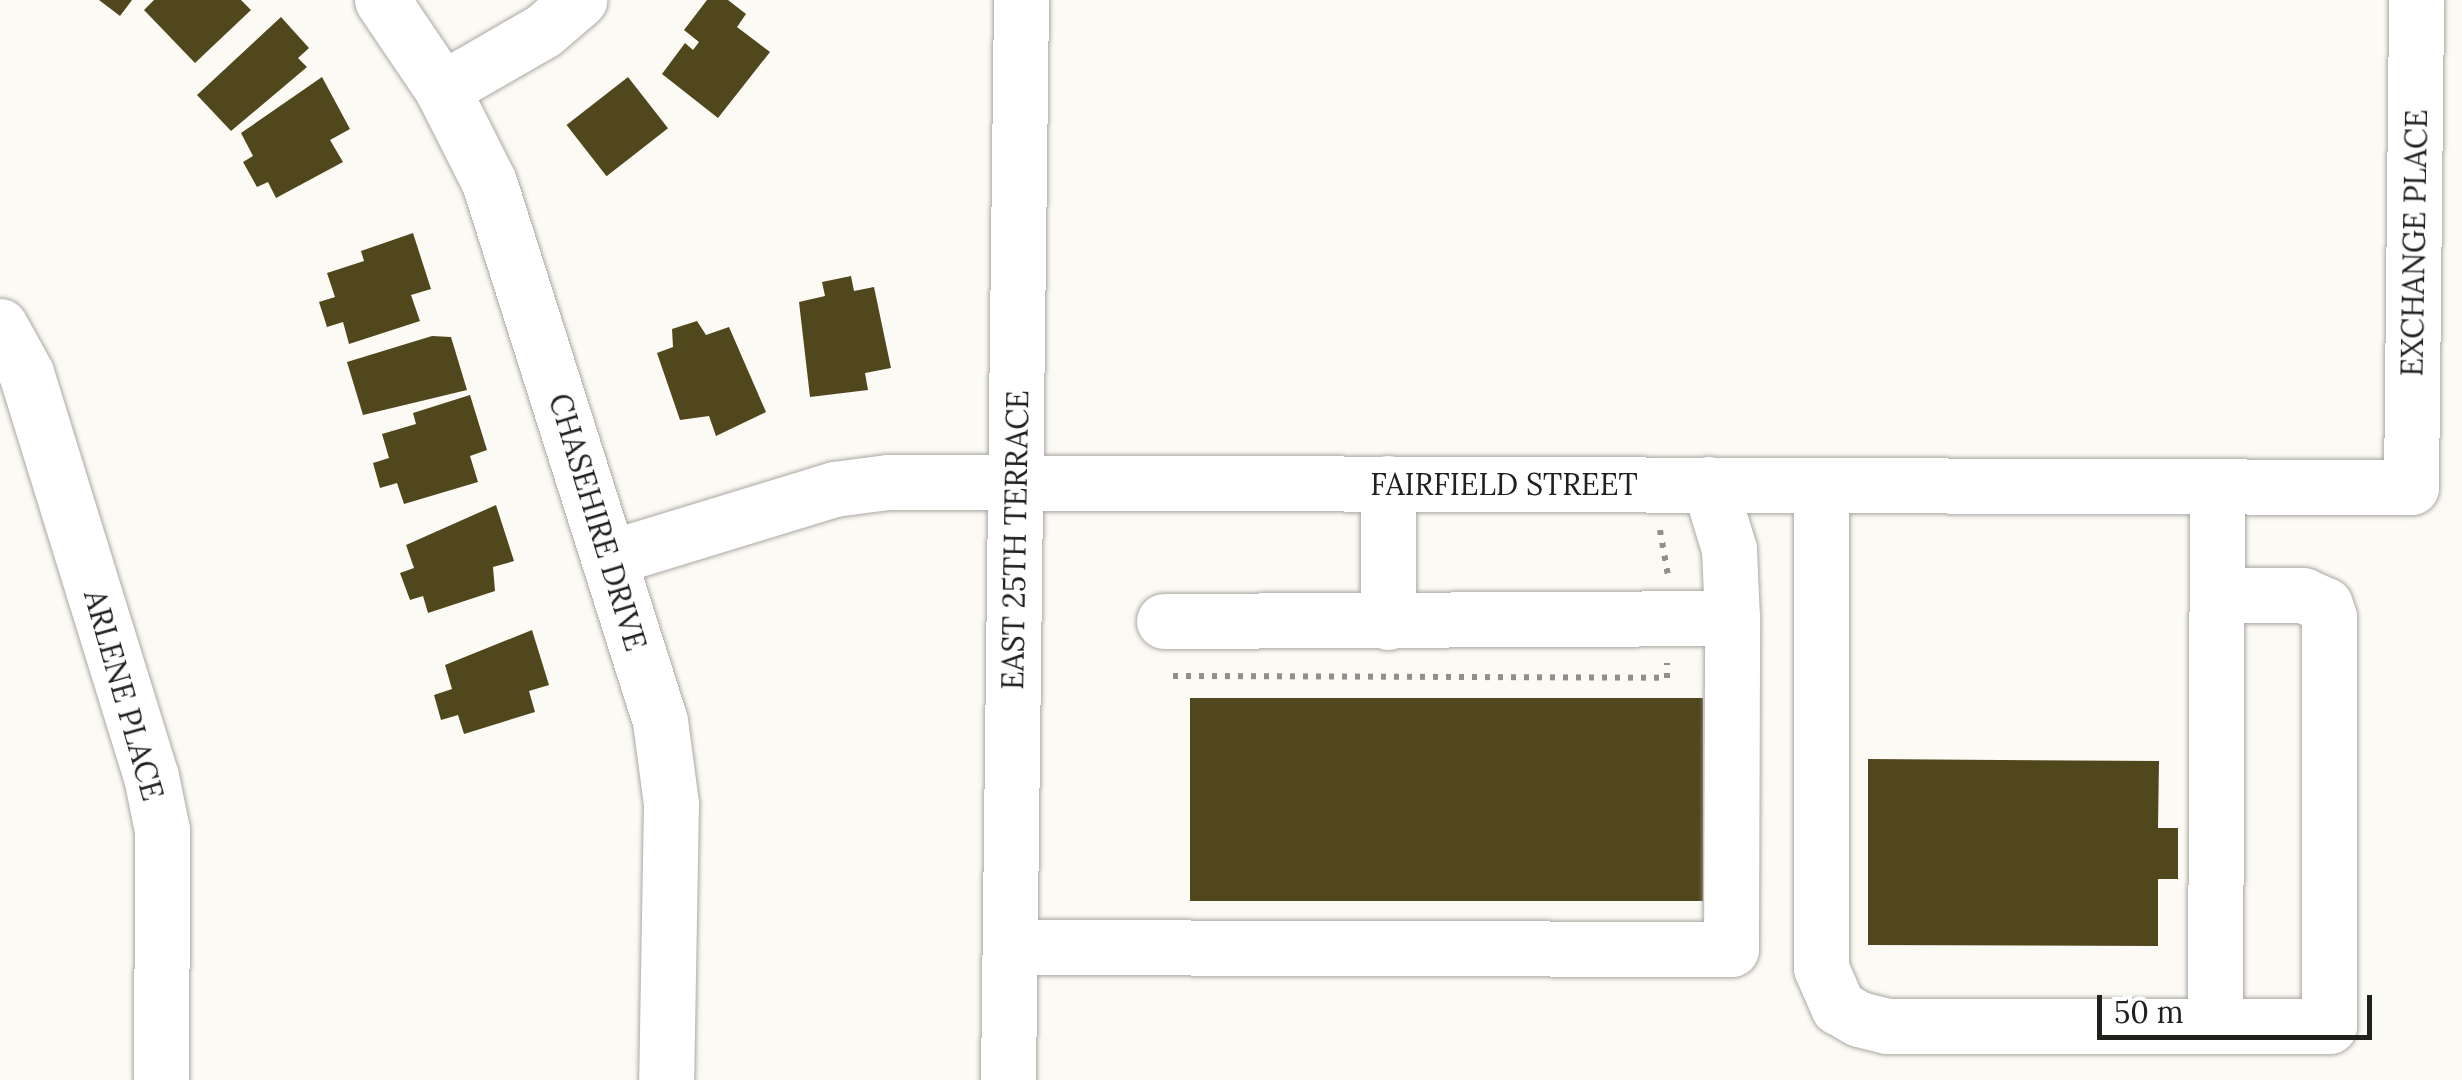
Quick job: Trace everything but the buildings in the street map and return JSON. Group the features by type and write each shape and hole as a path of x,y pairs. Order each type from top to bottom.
{"street":[{"name":"CHASEHIRE DRIVE","path":"382,0 442,89 489,182 660,721 672,803 666,1080"},
{"path":"442,89 543,31 579,0"},
{"name":"EAST 25TH TERRACE","path":"1008,1080 1022,0"},
{"name":"EXCHANGE PLACE","path":"2411,486 2416,0"},
{"name":"ARLENE PLACE","path":"0,326 26,373 151,776 162,830 161,1080"},
{"name":"FAIRFIELD STREET","path":"609,558 834,489 1016,482 2411,486"},
{"path":"1388,483 1388,622"},
{"path":"1010,947 1731,950 1730,549 1709,484"},
{"path":"1821,485 1821,968 1838,1007 1886,1026 2329,1026 2330,617 2324,604 2302,594 2217,594"},
{"path":"2215,1026 2217,486"},
{"path":"1164,621 1732,618"}]}
